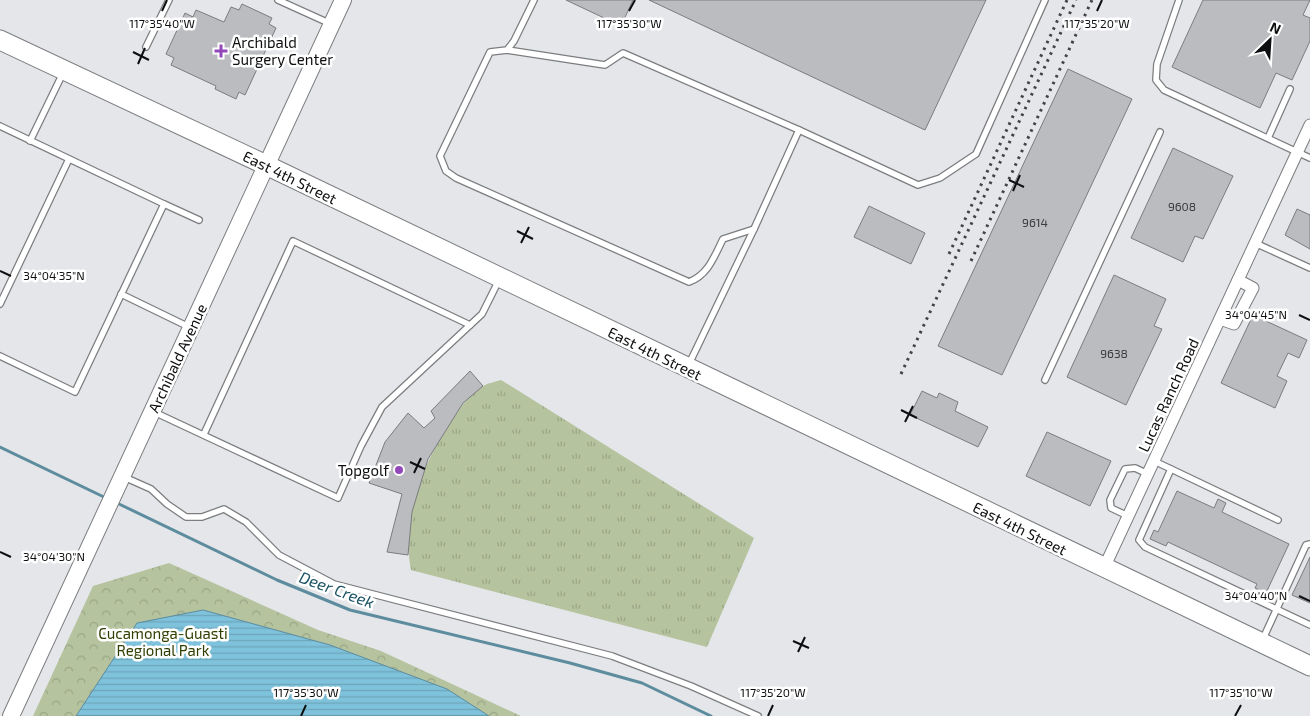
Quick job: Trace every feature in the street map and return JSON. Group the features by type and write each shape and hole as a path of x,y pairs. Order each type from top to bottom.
{"main road":[{"name":"Archibald Avenue","path":"11,716 343,0"},
{"name":"East 4th Street","path":"0,40 266,165 1310,666"}],"street":[{"name":"Lucas Ranch Road","path":"1104,568 1310,125"},
{"path":"1220,319 1234,324 1253,288 1238,280"}],"lane":[{"path":"146,47 169,0"},
{"path":"279,0 331,24"},
{"path":"507,50 514,41 534,0"},
{"path":"754,229 723,239 708,268 699,278 688,282 456,178 446,171 440,156 490,52 507,50 605,65 623,53 799,130 918,185 940,178 976,154 1045,0"},
{"path":"1179,0 1157,64 1156,80 1164,90 1310,158"},
{"path":"30,141 64,70"},
{"path":"1268,138 1290,89"},
{"path":"0,126 199,220"},
{"path":"687,368 799,130"},
{"path":"1045,380 1160,132"},
{"path":"0,304 69,159"},
{"path":"0,356 75,392 164,204"},
{"path":"204,434 294,241 470,325"},
{"path":"1255,243 1310,268"},
{"path":"152,411 338,498 361,446 382,407 482,314 500,278"},
{"path":"121,294 191,328"},
{"path":"1154,461 1278,520"},
{"path":"1128,516 1111,508 1110,500 1125,469 1135,468 1148,474"},
{"path":"1171,469 1139,540 1145,547 1310,625"},
{"path":"119,483 151,489 167,504 186,517 202,517 224,509 246,522 279,555 334,584 612,656 691,686 758,716"},
{"path":"1262,643 1306,545 1310,544"}],"green space":[{"path":"501,380 754,538 707,647 411,570 409,531 412,512 416,493 431,456 450,423 469,398 483,386"},
{"name":"Cucamonga-Guasti Regional Park","path":"169,563 318,630 381,651 521,716 33,716 93,586"}],"water":[{"name":"Cucamonga-Guasti Regional Park","path":"203,610 330,645 447,689 489,716 76,716 137,623"}],"building":[{"path":"566,0 633,0 621,26"},
{"path":"649,0 986,0 925,130"},
{"path":"1203,0 1310,0 1303,15 1310,18 1310,41 1292,80 1276,73 1260,108 1172,67"},
{"path":"242,4 272,18 269,24 276,28 245,95 239,92 236,99 215,89 216,86 171,65 174,58 166,54 185,13 193,17 196,10 224,22 231,7 239,10"},
{"path":"1068,69 1132,99 1002,375 938,346"},
{"path":"1173,148 1233,176 1203,239 1195,236 1183,262 1131,238"},
{"path":"869,206 925,233 911,264 854,237"},
{"path":"1297,209 1310,215 1310,249 1285,235"},
{"path":"1114,275 1166,299 1154,326 1162,329 1126,405 1067,377"},
{"path":"1253,315 1307,340 1299,358 1288,353 1277,376 1287,381 1275,408 1221,383"},
{"name":"Topgolf","path":"470,371 483,386 463,403 428,459 412,512 408,555 387,552 402,494 369,483 385,442 408,413 424,428 435,418 431,411"},
{"path":"922,391 937,398 939,393 958,402 955,411 988,427 978,447 910,415"},
{"path":"1047,432 1111,461 1090,506 1026,476"},
{"path":"1177,491 1214,508 1218,499 1226,503 1222,512 1289,544 1266,593 1255,588 1257,584 1168,542 1166,546 1150,539 1154,530 1158,532"},
{"path":"1310,557 1310,603 1292,595"}],"waterway":[{"name":"Deer Creek","path":"0,447 106,498"},
{"name":"Deer Creek","path":"117,503 277,580 350,610 570,663 642,683 711,716"}],"railway":[{"path":"949,254 1067,0"},
{"path":"901,374 1076,0"},
{"path":"971,261 1092,0"}],"place":[{"name":"Archibald Surgery Center","path":"221,51"},
{"name":"Topgolf","path":"399,470"}]}
